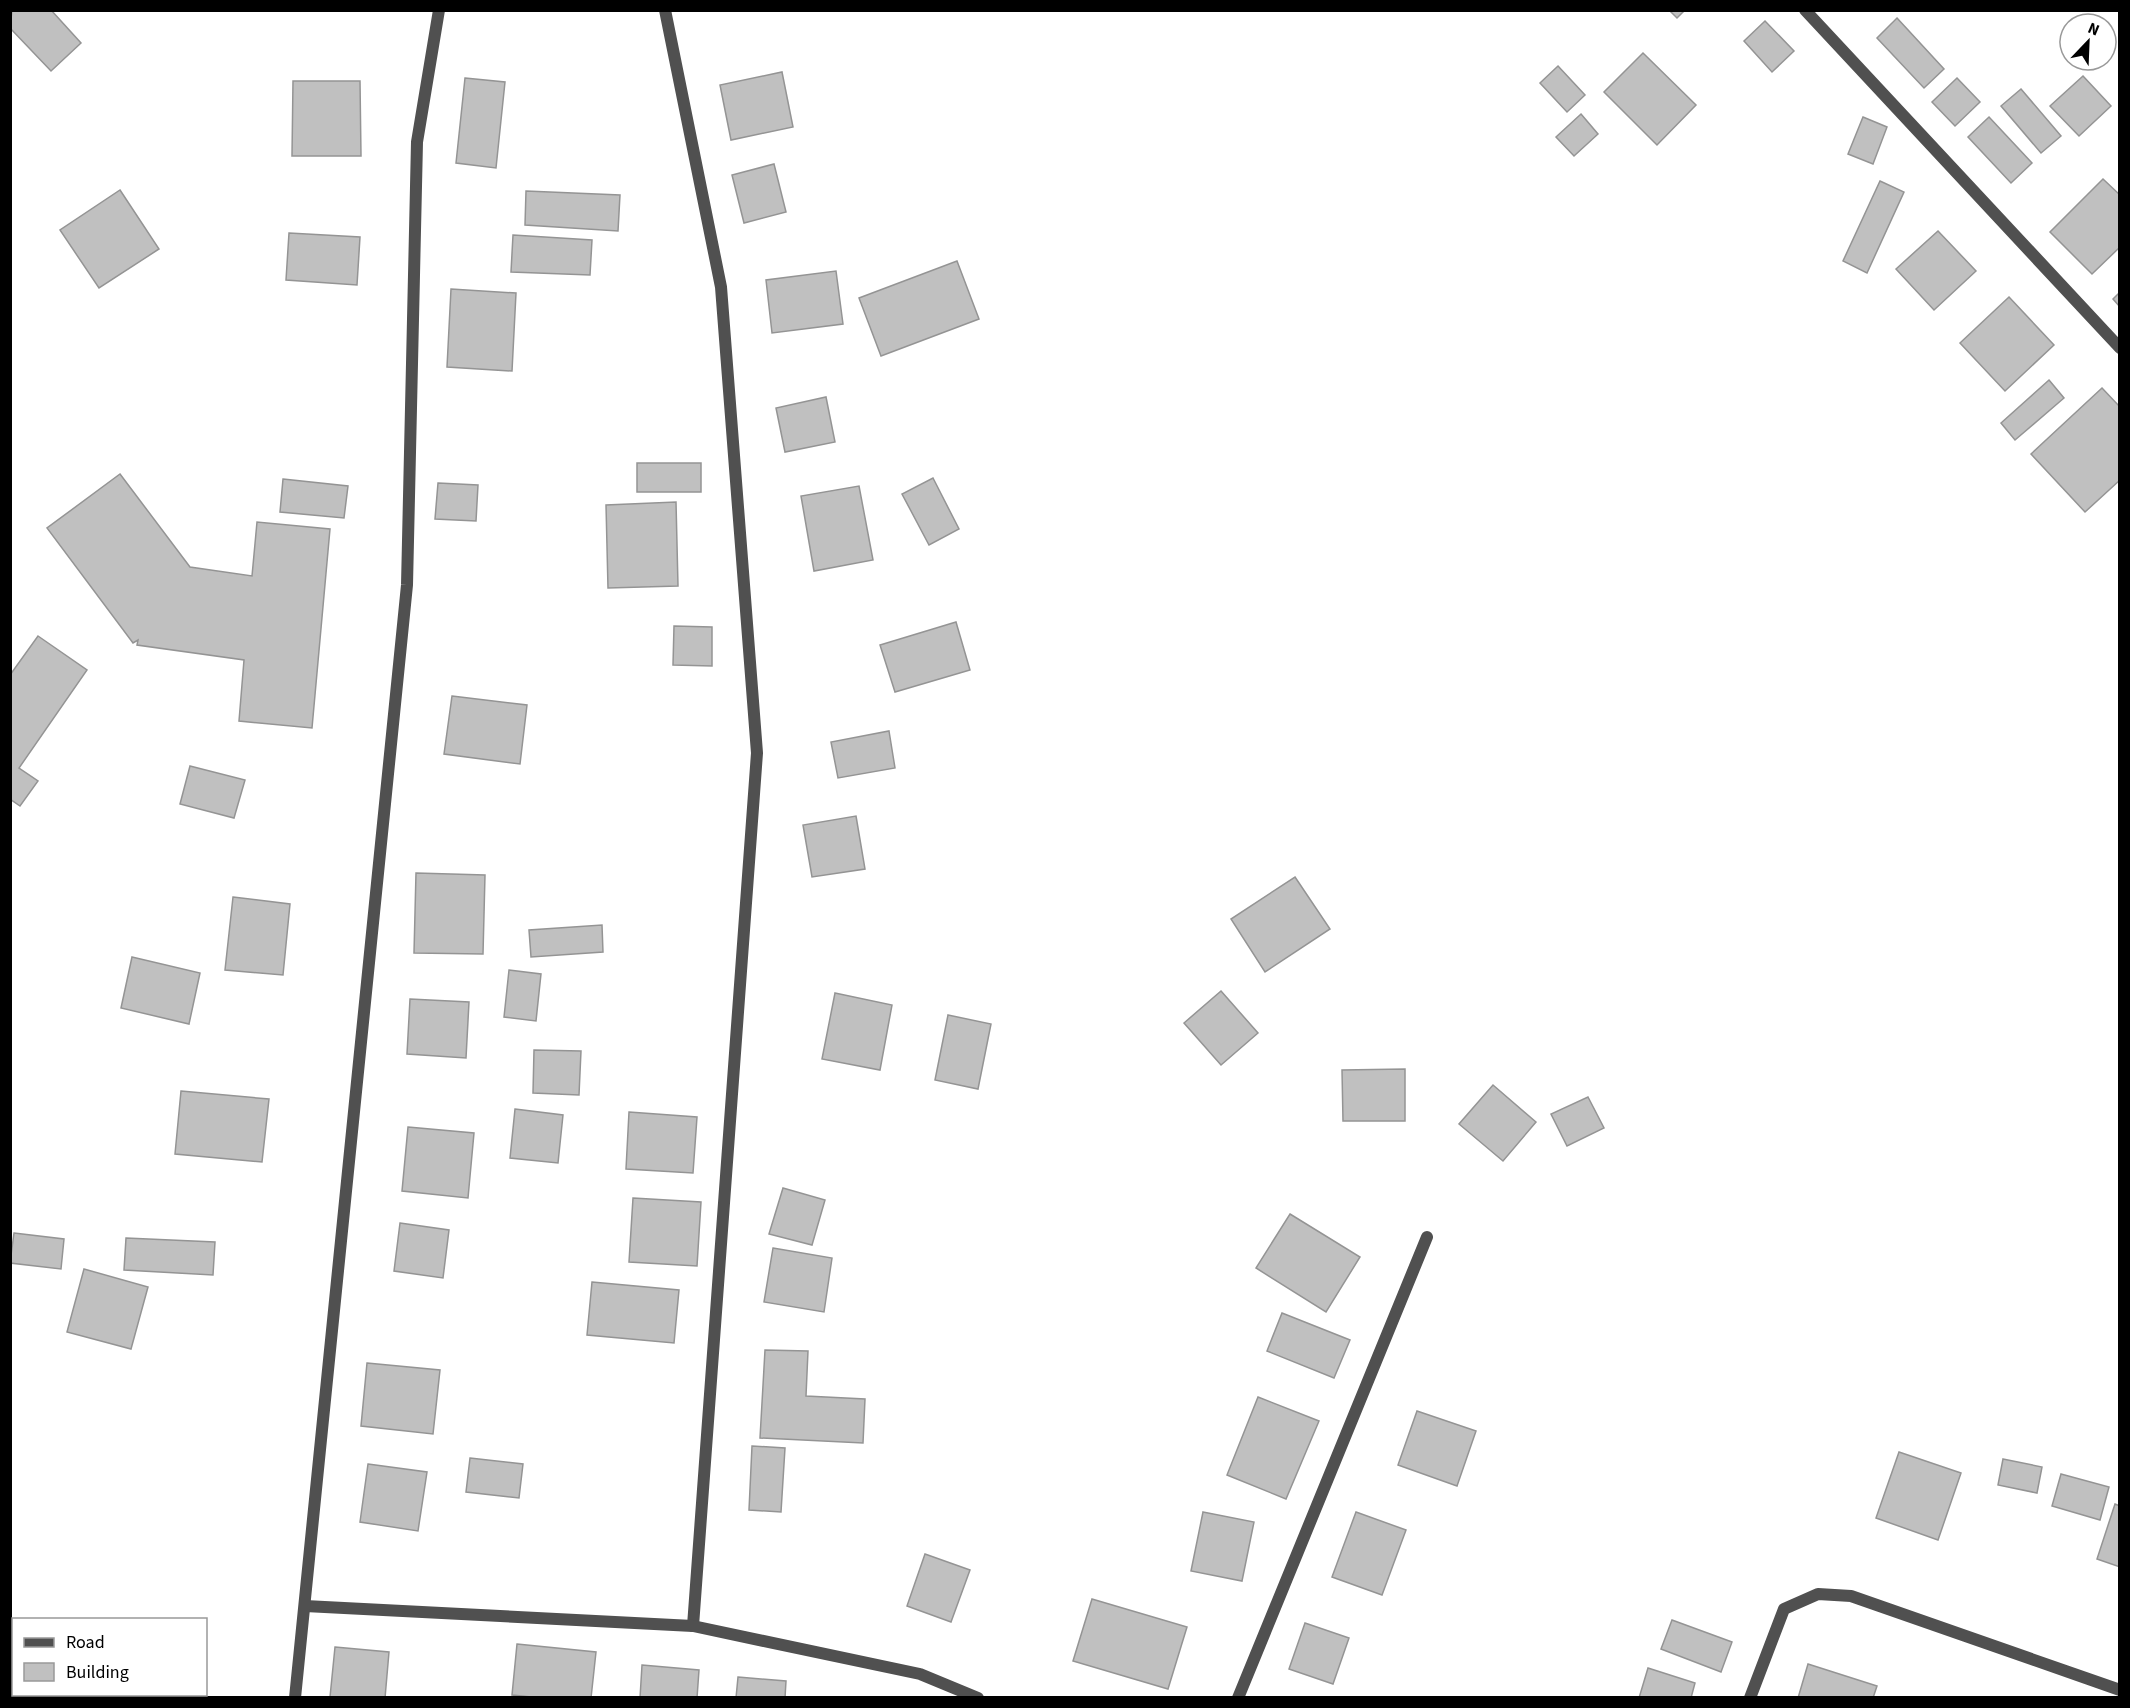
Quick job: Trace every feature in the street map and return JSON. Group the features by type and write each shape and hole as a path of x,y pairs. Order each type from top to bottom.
{"street":[{"path":"296,1698 407,585 417,142 439,10"},
{"path":"665,10 721,287 757,753 693,1626"},
{"path":"1805,10 2120,348"},
{"path":"1238,1698 1427,1237"},
{"path":"1750,1698 1784,1609 1818,1594 1851,1596 2120,1689"},
{"path":"305,1606 693,1626 920,1674 978,1698"}],"building":[{"path":"12,10 51,10 81,43 51,71 10,28"},
{"path":"1669,10 1685,10 1677,18"},
{"path":"1897,18 1944,69 1924,88 1877,38"},
{"path":"1765,21 1794,51 1772,72 1744,41"},
{"path":"1643,53 1696,105 1657,145 1604,92"},
{"path":"1558,66 1585,95 1567,112 1540,83"},
{"path":"782,72 793,127 731,140 720,85"},
{"path":"2083,76 2111,106 2079,136 2050,106"},
{"path":"465,78 505,82 496,168 456,163"},
{"path":"1957,78 1980,102 1955,126 1932,102"},
{"path":"293,81 360,81 361,156 292,156"},
{"path":"2021,89 2061,136 2041,153 2001,106"},
{"path":"1581,114 1598,134 1574,156 1556,137"},
{"path":"1863,117 1887,127 1873,164 1848,154"},
{"path":"1989,117 2032,163 2011,183 1968,137"},
{"path":"774,164 786,212 744,223 732,175"},
{"path":"2103,179 2120,195 2120,247 2092,274 2050,232"},
{"path":"1880,181 1904,192 1867,273 1843,261"},
{"path":"120,190 159,249 99,288 60,230"},
{"path":"526,191 620,195 618,231 525,225"},
{"path":"1938,231 1976,271 1934,310 1896,269"},
{"path":"289,233 360,237 357,285 286,280"},
{"path":"513,235 592,240 590,275 511,272"},
{"path":"957,261 979,319 881,356 859,298"},
{"path":"836,271 843,324 772,333 766,280"},
{"path":"451,289 516,293 512,371 447,367"},
{"path":"2120,292 2120,307 2113,299"},
{"path":"2009,297 2054,345 2005,391 1960,343"},
{"path":"2049,380 2064,398 2015,440 2001,423"},
{"path":"2102,388 2120,407 2120,480 2085,512 2031,454"},
{"path":"826,397 835,442 785,452 776,408"},
{"path":"637,463 701,463 701,492 637,492"},
{"path":"120,474 190,567 252,576 257,522 330,529 312,728 239,721 244,660 137,645 138,640 133,643 47,528"},
{"path":"933,478 959,529 929,545 902,494"},
{"path":"283,479 348,486 344,518 280,512"},
{"path":"438,483 478,485 476,521 435,519"},
{"path":"859,486 873,560 814,571 801,496"},
{"path":"676,502 678,586 608,588 606,505"},
{"path":"956,622 970,670 895,692 880,645"},
{"path":"674,626 712,627 712,666 673,665"},
{"path":"38,636 87,670 19,768 38,781 20,806 10,799 10,675"},
{"path":"452,696 527,705 520,764 444,754"},
{"path":"889,731 895,768 838,778 831,742"},
{"path":"190,766 245,780 234,818 180,804"},
{"path":"856,816 865,869 812,877 803,825"},
{"path":"416,873 485,875 483,954 414,953"},
{"path":"1295,877 1330,929 1265,972 1231,919"},
{"path":"233,897 290,904 283,975 225,970"},
{"path":"602,925 603,952 531,957 529,930"},
{"path":"132,957 200,973 189,1024 121,1008"},
{"path":"509,970 541,974 536,1021 504,1017"},
{"path":"1221,991 1258,1033 1221,1065 1184,1023"},
{"path":"835,993 892,1005 880,1070 822,1059"},
{"path":"410,999 469,1002 466,1058 407,1054"},
{"path":"948,1015 991,1024 978,1089 935,1080"},
{"path":"534,1050 581,1051 579,1095 533,1093"},
{"path":"1405,1069 1405,1121 1343,1121 1342,1070"},
{"path":"1493,1085 1536,1122 1503,1161 1459,1124"},
{"path":"181,1091 269,1099 262,1162 175,1154"},
{"path":"1588,1097 1604,1128 1567,1146 1551,1114"},
{"path":"515,1109 563,1115 558,1163 510,1158"},
{"path":"629,1112 697,1117 693,1173 626,1169"},
{"path":"408,1127 474,1133 468,1198 402,1191"},
{"path":"783,1188 825,1200 812,1245 769,1234"},
{"path":"633,1198 701,1202 697,1266 629,1262"},
{"path":"1290,1214 1360,1257 1326,1312 1256,1268"},
{"path":"400,1223 449,1230 443,1278 394,1271"},
{"path":"14,1233 64,1239 61,1269 10,1263"},
{"path":"126,1238 215,1242 213,1275 124,1270"},
{"path":"773,1248 832,1258 824,1312 764,1302"},
{"path":"84,1269 148,1287 131,1349 67,1332"},
{"path":"592,1282 679,1290 674,1343 587,1335"},
{"path":"1282,1313 1350,1340 1334,1378 1267,1351"},
{"path":"765,1350 808,1351 806,1396 865,1399 863,1443 760,1438"},
{"path":"367,1363 440,1370 433,1434 361,1426"},
{"path":"1258,1397 1319,1421 1286,1499 1227,1475"},
{"path":"1417,1411 1476,1431 1457,1486 1398,1465"},
{"path":"752,1446 785,1448 781,1512 749,1510"},
{"path":"1899,1452 1961,1473 1938,1540 1876,1518"},
{"path":"470,1458 523,1464 519,1498 466,1492"},
{"path":"2003,1459 2042,1467 2037,1493 1998,1485"},
{"path":"368,1464 427,1472 418,1531 360,1522"},
{"path":"2061,1474 2109,1487 2100,1520 2052,1506"},
{"path":"2115,1504 2120,1506 2120,1567 2097,1559"},
{"path":"1203,1512 1254,1522 1242,1581 1191,1571"},
{"path":"1356,1512 1406,1530 1382,1595 1332,1577"},
{"path":"925,1554 970,1570 951,1622 907,1606"},
{"path":"1092,1599 1187,1627 1168,1689 1073,1661"},
{"path":"1672,1620 1732,1642 1721,1672 1661,1649"},
{"path":"1305,1623 1349,1638 1333,1684 1289,1669"},
{"path":"517,1644 596,1652 591,1698 541,1698 512,1695"},
{"path":"335,1647 389,1652 385,1698 330,1697"},
{"path":"1808,1664 1877,1686 1873,1698 1798,1698"},
{"path":"642,1665 699,1670 697,1698 640,1698"},
{"path":"1648,1668 1695,1683 1691,1698 1639,1698"},
{"path":"738,1677 786,1681 785,1698 736,1698"},
{"path":"95,1696 132,1696 135,1698 94,1698"},
{"path":"162,1696 180,1696 180,1698"}]}
